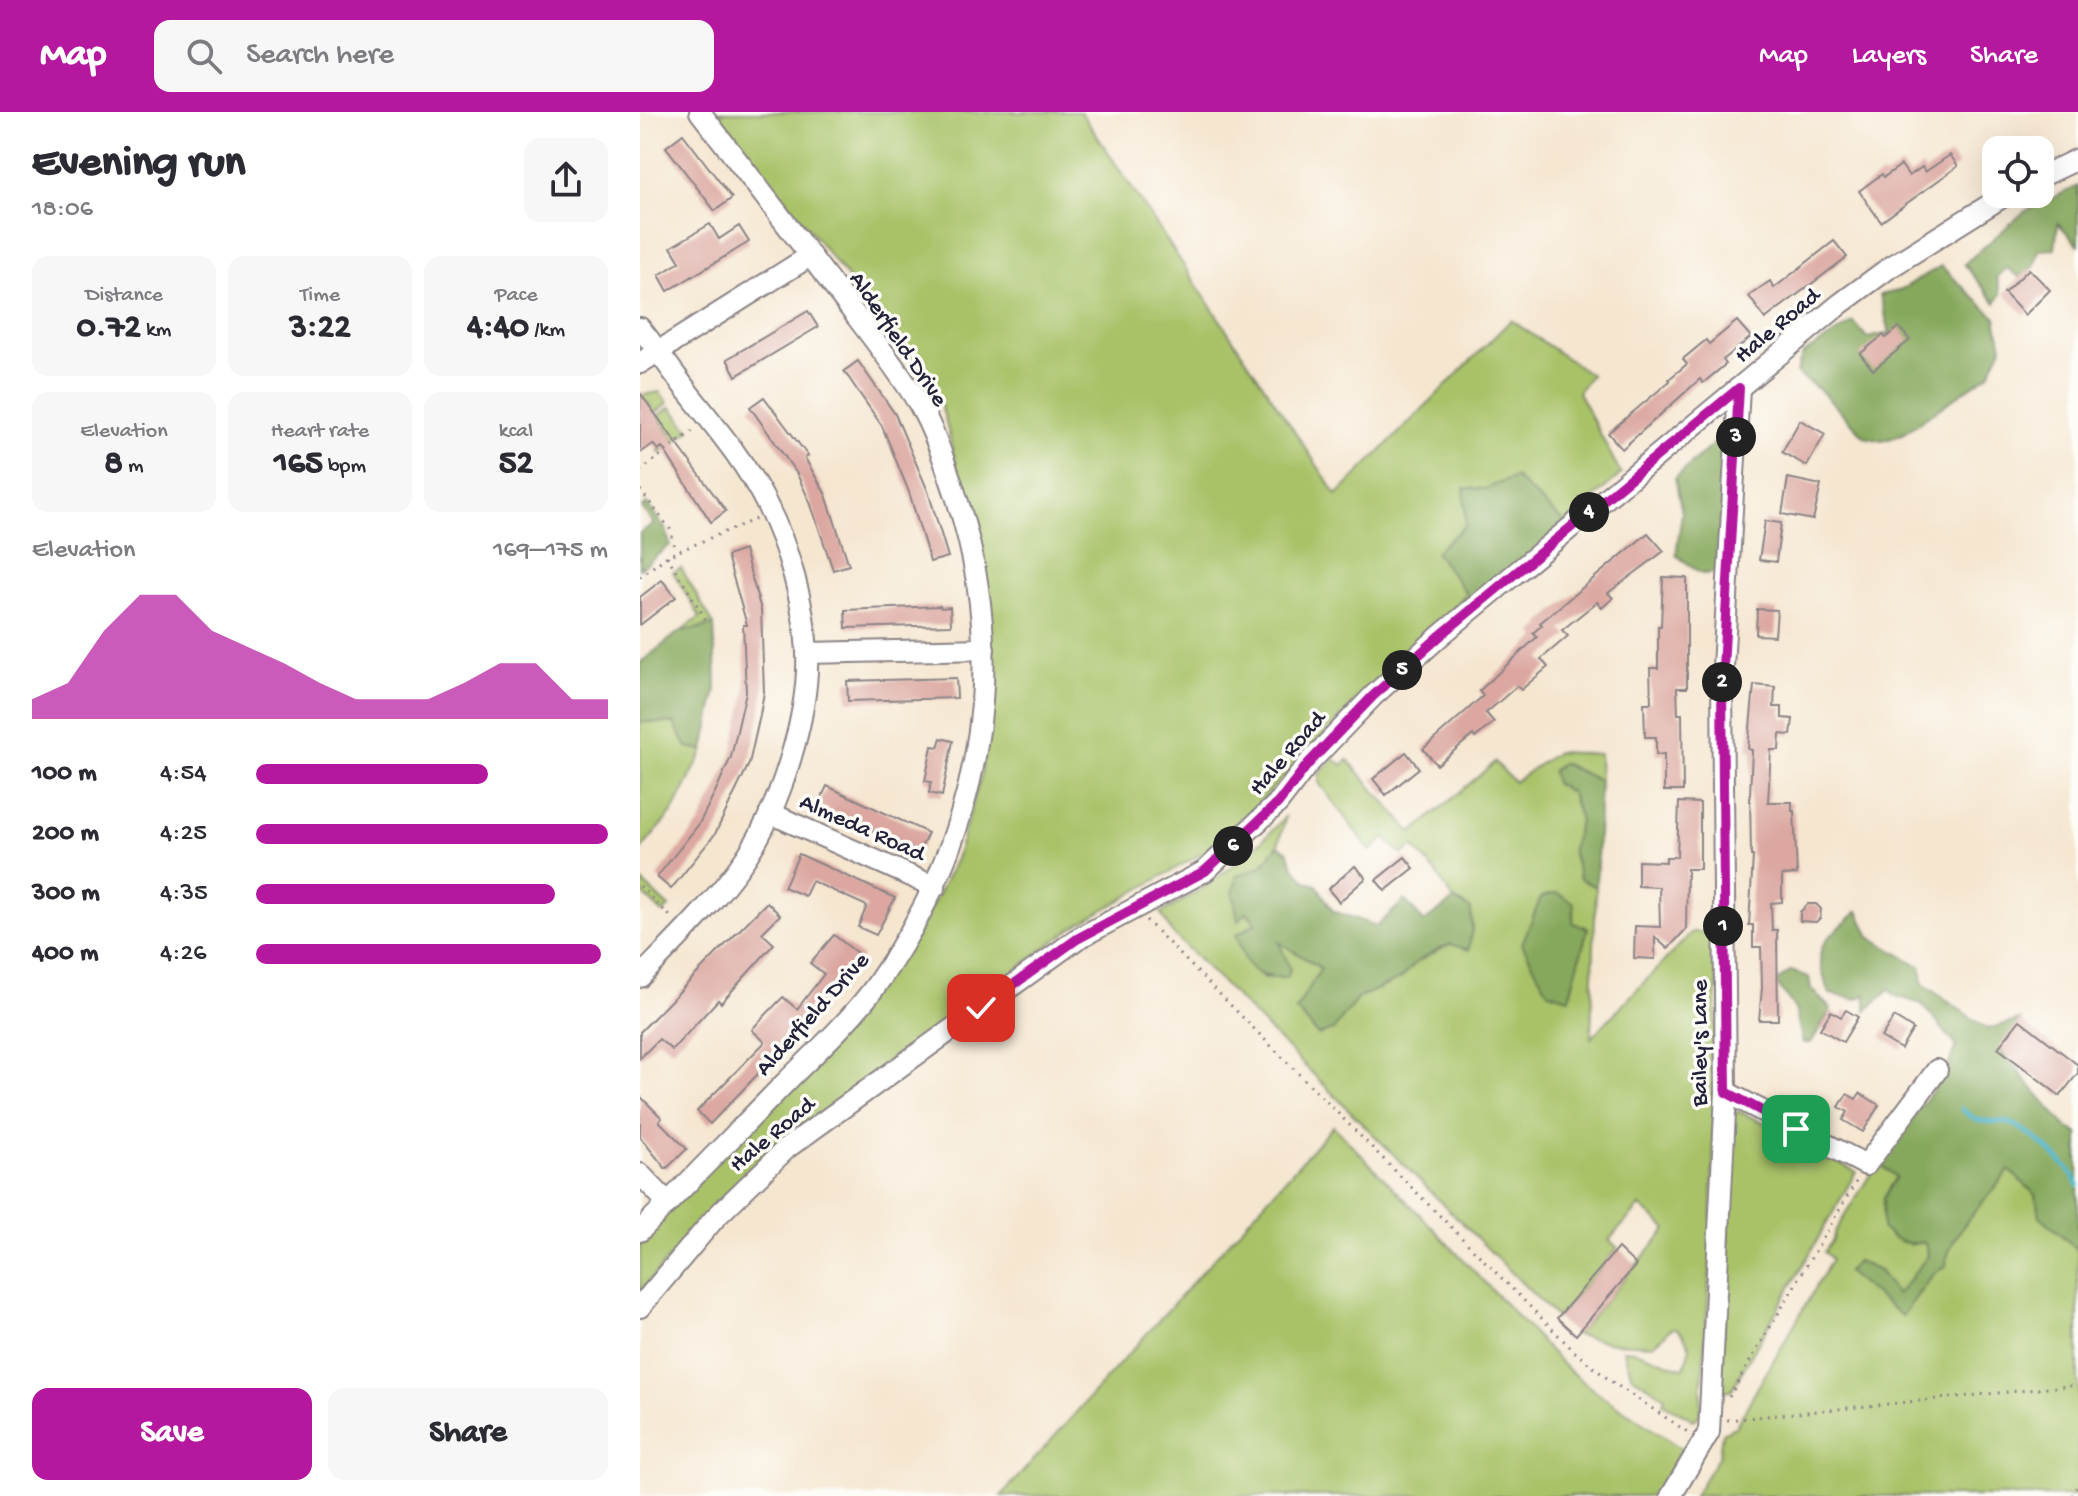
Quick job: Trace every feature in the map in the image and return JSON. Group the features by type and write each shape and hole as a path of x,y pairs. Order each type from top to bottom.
{"street":[{"name":"Alderfield Drive","path":"640,1231 840,1028 873,989 935,887 969,790 982,718 984,649 981,599 968,537 937,444 919,405 700,112"},
{"path":"2054,170 2078,159"},
{"name":"Hale Road","path":"640,1307 715,1218 787,1148 1077,939 1205,871 1278,803 1308,764 1373,696 1441,635 1840,304 1889,268 1985,208"},
{"path":"640,363 810,256"},
{"path":"640,328 752,478 771,513 793,574 807,653 803,700 789,765 770,813 746,857 685,931 640,977"},
{"name":"Bailey's Lane","path":"1671,1496 1709,1432 1726,1092 1722,685 1739,388"},
{"path":"807,653 984,649"},
{"name":"Almeda Road","path":"770,813 935,887"},
{"path":"1726,1092 1866,1165 1937,1070"},
{"path":"640,1174 668,1203"}],"path":[{"path":"640,471 710,419"},
{"path":"640,490 670,529 676,552"},
{"path":"640,577 667,556 771,513"},
{"path":"667,556 708,623"},
{"path":"640,886 685,931"},
{"path":"1134,909 1577,1354 1612,1382 1709,1432 2078,1385"},
{"path":"1709,1432 1866,1165"},
{"path":"2072,1496 2078,1486"}],"green space":[{"path":"717,112 1081,112 1337,495 1511,320 1591,375 1578,392 1621,474 1565,523 1515,478 1485,489 1466,525 1467,593 1448,614 1451,624 1376,680 1242,821 1201,854 1072,928 768,1153 705,1216 640,1292 640,1241 736,1142 916,937 956,859 981,776 991,695 965,502 945,418 934,388"},
{"path":"2078,186 2078,245 2058,223 2055,249 2039,250 2034,267 2019,277 2007,268 1997,277 2001,294 1996,303 1964,264 2025,211 2054,208 2054,197"},
{"path":"1941,266 1996,318 2002,347 1989,374 1901,435 1882,441 1865,437 1821,391 1796,373 1803,354 1854,322 1867,338 1890,333 1880,295 1898,291"},
{"path":"660,392 668,403 655,413 647,402 640,407 640,395"},
{"path":"671,407 690,430 660,452 674,438 658,416"},
{"path":"1726,433 1721,572 1702,574 1676,555 1682,513 1675,478"},
{"path":"1515,477 1565,523 1451,624 1448,614 1466,593 1435,552 1466,525 1464,488 1485,489"},
{"path":"647,504 666,530 670,545 640,569 640,533 654,524 642,508"},
{"path":"681,568 714,625 716,690 704,750 674,810 640,851 640,663 700,617 673,572"},
{"path":"714,625 716,690 704,750 687,747 674,723 640,722 640,663 679,632"},
{"path":"1557,752 1599,754 1600,781 1562,763 1555,783 1571,793 1580,820 1572,850 1580,879 1596,887 1591,1038 1692,932 1718,932 1711,1257 1700,1415 1694,1420 1663,1403 1665,1397 1632,1376 1623,1350 1684,1368 1690,1347 1678,1330 1670,1329 1652,1345 1613,1343 1576,1335 1667,1229 1640,1206 1609,1240 1618,1248 1557,1318 1172,933 1161,913 1228,870 1286,816 1278,845 1261,867 1256,867 1239,920 1247,912 1256,923 1236,935 1263,978 1287,977 1290,969 1278,941 1321,969 1333,1030 1358,998 1402,978 1415,963 1451,944 1464,904 1454,900 1435,871 1413,846 1402,855 1385,838 1370,851 1319,783 1319,774 1334,759 1343,765 1348,760 1412,833 1495,762 1514,782","holes":["1574,903 1573,923 1588,928 1569,998"]},
{"path":"1562,763 1600,781 1596,887 1580,879 1572,849 1580,820 1571,793 1555,783 1552,771"},
{"path":"1278,845 1288,851 1294,867 1307,882 1317,885 1333,911 1377,926 1405,900 1424,922 1454,900 1471,909 1469,950 1451,944 1437,950 1415,963 1402,978 1358,998 1333,1030 1318,1035 1296,1010 1321,968 1279,942 1290,969 1287,978 1265,976 1247,963 1236,935 1256,923 1247,912 1238,921 1233,893 1237,876 1261,867"},
{"path":"640,880 669,907 663,913 640,891"},
{"path":"1557,893 1574,903 1573,923 1588,928 1569,998 1548,992 1522,944 1541,897"},
{"path":"1858,911 1870,937 1921,967 1923,984 1987,1029 2020,1020 1999,1049 2067,1128 2078,1133 2078,1250 2040,1216 2036,1195 2009,1170 1961,1229 1948,1254 1946,1266 1933,1274 1902,1316 1847,1272 1857,1261 1879,1271 1897,1295 1928,1256 1927,1246 1923,1242 1900,1241 1882,1228 1883,1198 1896,1177 1878,1162 1945,1075 1956,1045 1922,1004 1893,995 1890,989 1866,1011 1866,995 1856,999 1830,994 1820,954 1835,931"},
{"path":"1791,971 1809,977 1811,989 1831,1009 1811,1043 1803,1043 1795,1009 1776,982"},
{"path":"1737,1111 1772,1126 1856,1172 1731,1391 1721,1389 1733,1116"},
{"path":"1333,1126 1566,1368 1596,1392 1682,1449 1655,1496 1001,1496"},
{"path":"1878,1162 1896,1177 1883,1198 1910,1245 1922,1242 1927,1246 1928,1256 1897,1295 1879,1271 1857,1261 1847,1272 1902,1315 1934,1274 1945,1266 1947,1254 1961,1229 2009,1170 2036,1195 2040,1216 2078,1250 2078,1496 1694,1496 1719,1456 1722,1433 1735,1427 1832,1259 1824,1252"}],"building":[{"path":"683,134 732,198 715,211 666,147"},
{"path":"1950,155 1958,166 1881,222 1859,191 1901,165 1909,176 1922,167 1925,172"},
{"path":"710,224 719,239 739,226 749,242 668,291 659,275 680,262 671,247"},
{"path":"1834,241 1847,257 1765,319 1749,296 1770,281 1774,288"},
{"path":"2029,269 2050,290 2025,315 2004,293"},
{"path":"808,311 818,327 736,376 727,359"},
{"path":"1737,321 1751,337 1723,360 1726,364 1703,383 1700,379 1622,449 1608,433 1670,381 1687,364 1683,359 1706,340 1709,344"},
{"path":"1899,327 1910,340 1873,370 1860,354 1883,335 1886,338"},
{"path":"858,361 895,414 928,491 948,557 930,562 909,492 882,426 844,371"},
{"path":"640,393 726,511 711,522 662,447 658,450 653,444 640,453"},
{"path":"764,397 808,456 805,458 826,495 849,565 833,570 797,474 750,407"},
{"path":"1800,420 1825,434 1807,466 1782,452"},
{"path":"1788,478 1821,485 1813,520 1782,514"},
{"path":"1765,521 1781,523 1776,562 1759,560"},
{"path":"1648,533 1664,551 1608,593 1613,598 1602,608 1597,602 1562,630 1568,636 1541,659 1548,667 1521,690 1517,686 1486,713 1494,722 1437,765 1423,749 1483,696 1479,691 1537,637 1533,633 1542,625 1540,623"},
{"path":"744,550 761,610 764,692 760,715 749,764 715,834 671,889 657,877 699,824 717,788 731,757 746,692 743,625 747,625 727,556"},
{"path":"1663,577 1687,578 1687,688 1677,688 1678,714 1682,714 1683,791 1664,791 1664,754 1656,755 1656,737 1645,737 1644,703 1651,703 1650,668 1658,668"},
{"path":"662,580 676,597 640,625 640,597"},
{"path":"950,607 951,625 846,628 845,610"},
{"path":"1757,609 1777,610 1775,636 1756,635"},
{"path":"956,678 957,698 848,701 847,681"},
{"path":"1754,685 1775,687 1774,707 1782,707 1782,718 1793,719 1791,735 1780,734 1779,750 1771,750 1768,802 1792,802 1797,874 1782,875 1782,902 1771,903 1772,930 1777,930 1778,1020 1759,1020 1761,947 1753,947 1753,925 1749,925 1753,856 1750,795 1752,750 1748,749"},
{"path":"941,738 953,741 942,796 929,793 931,782 925,781 932,746 938,747"},
{"path":"1406,752 1419,768 1386,795 1373,779"},
{"path":"827,786 928,833 919,852 818,805"},
{"path":"1679,802 1700,803 1700,869 1687,869 1686,929 1668,949 1655,937 1655,959 1634,958 1635,926 1660,927 1659,887 1638,886 1638,861 1666,862 1666,857 1677,857"},
{"path":"799,854 895,898 876,935 858,927 867,906 812,881 805,896 784,887"},
{"path":"1405,857 1414,868 1385,891 1376,880"},
{"path":"1355,866 1366,878 1339,902 1328,889"},
{"path":"767,902 780,915 762,933 774,944 721,1003 718,1000 672,1050 659,1039 640,1058 640,1032"},
{"path":"1808,904 1816,904 1821,909 1816,922 1800,921 1800,912"},
{"path":"834,935 862,957 826,1003 710,1124 697,1111 765,1042 752,1030 783,997 797,1009 824,974 810,963"},
{"path":"1846,1010 1858,1017 1843,1042 1820,1029 1831,1011 1841,1017"},
{"path":"1894,1017 1913,1029 1901,1049 1881,1037"},
{"path":"2020,1020 2078,1065 2078,1073 2060,1096 1998,1048"},
{"path":"1860,1093 1879,1105 1863,1132 1843,1120 1848,1112 1839,1107 1847,1094 1856,1099"},
{"path":"640,1096 687,1149 666,1169 640,1137"},
{"path":"1618,1248 1636,1265 1576,1335 1557,1318"}],"waterway":[{"path":"1962,1109 1977,1120 2009,1123 2028,1133 2058,1159 2078,1185"}],"route":[{"path":"981,1008 1077,939 1205,871 1278,803 1308,764 1373,696 1441,635 1739,388 1722,685 1726,1092 1796,1129"}]}
